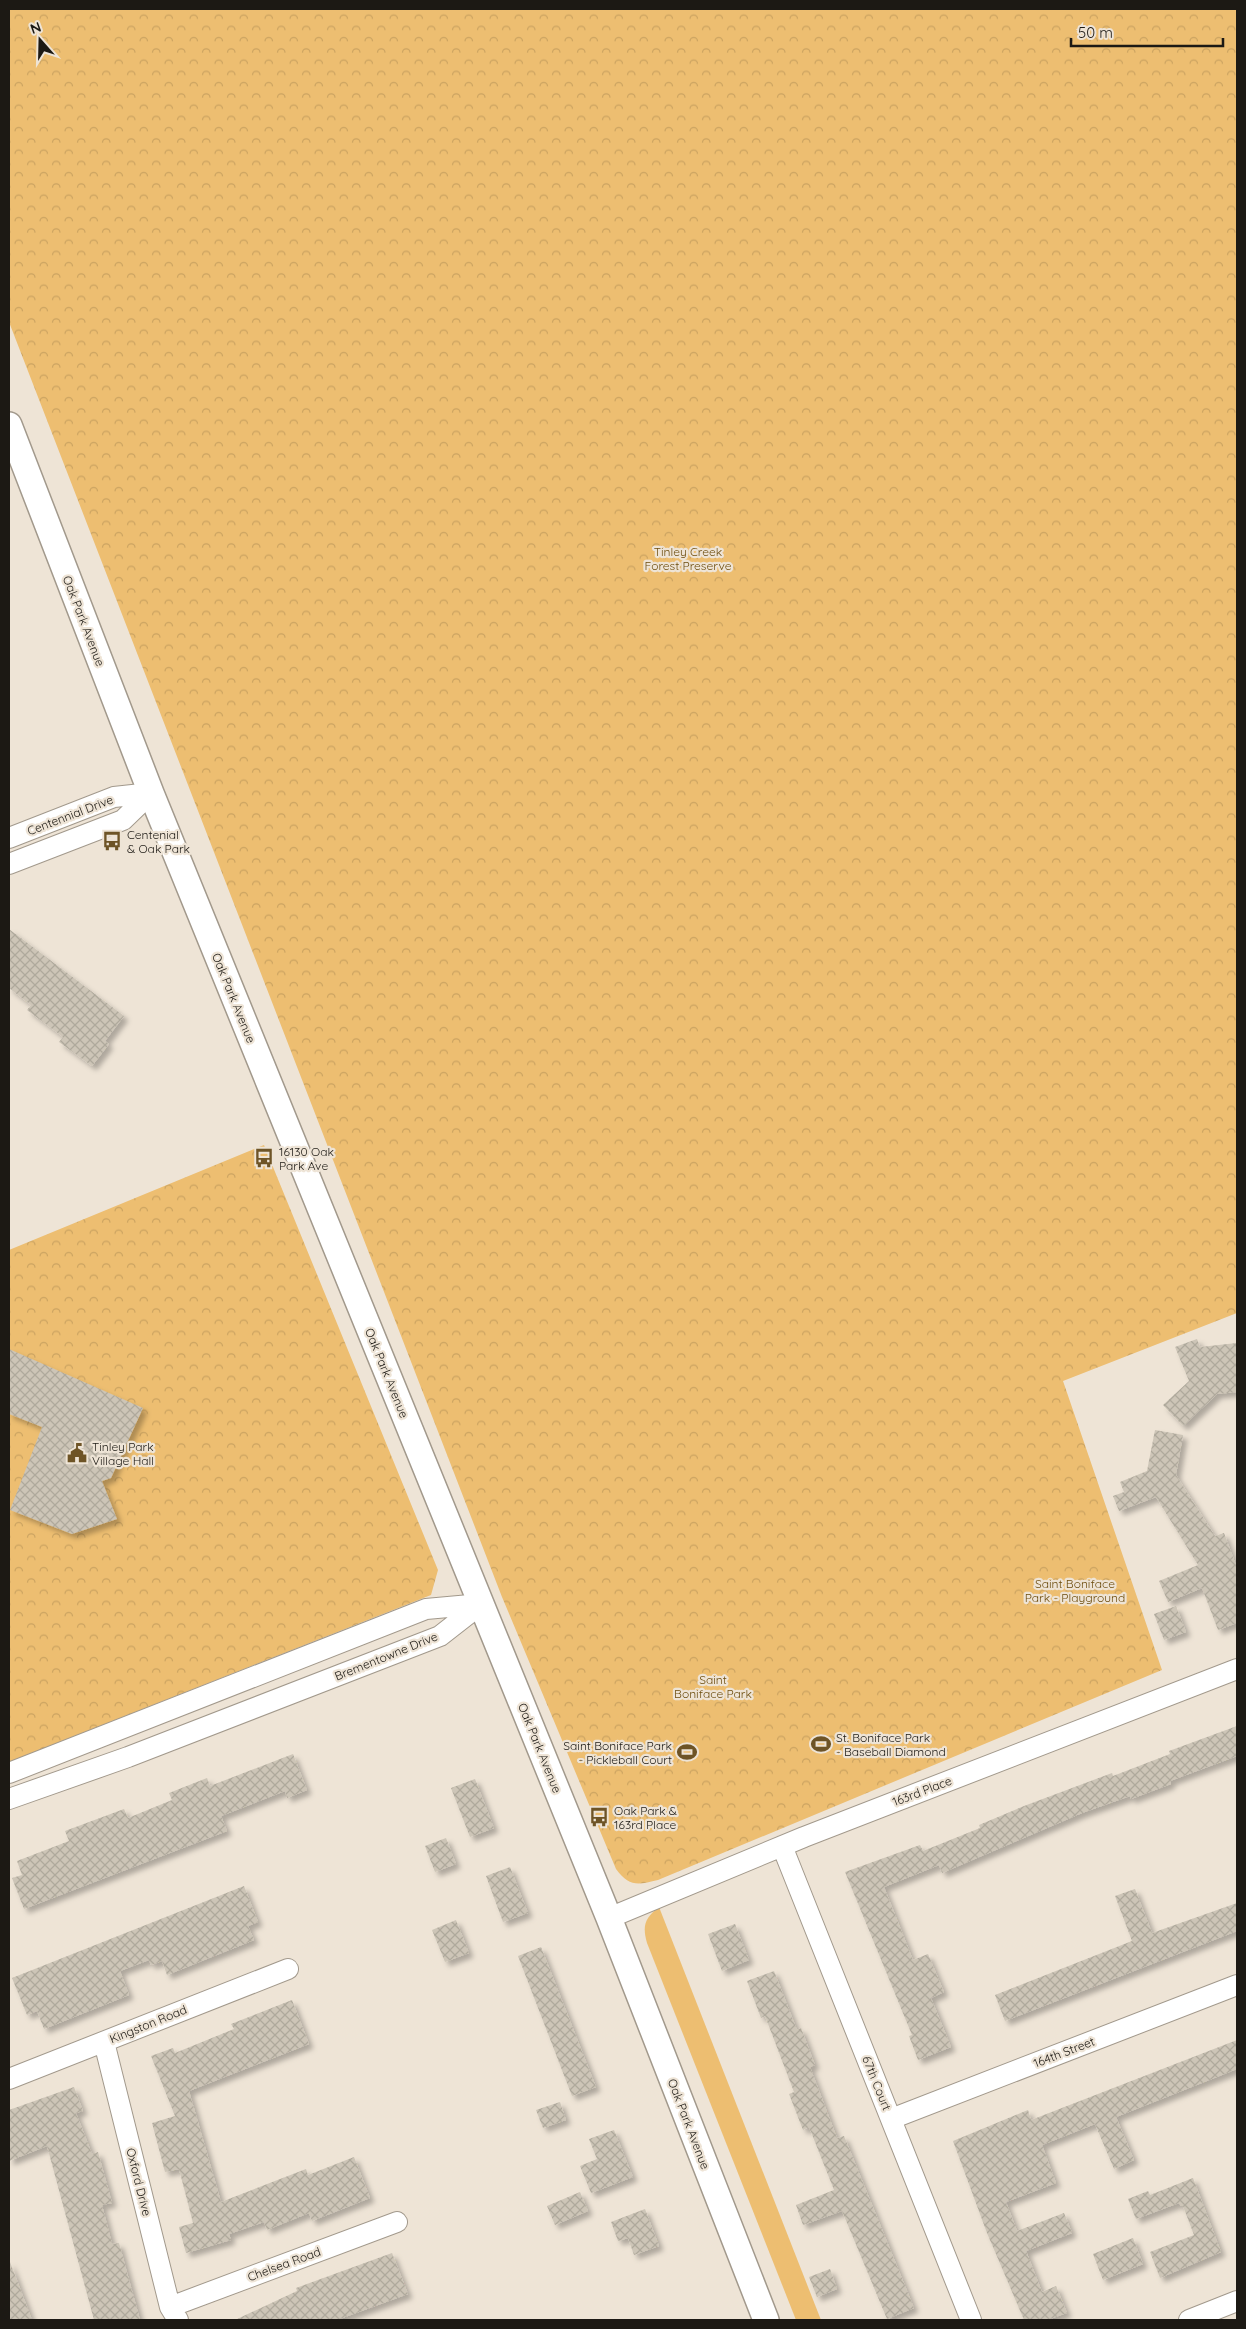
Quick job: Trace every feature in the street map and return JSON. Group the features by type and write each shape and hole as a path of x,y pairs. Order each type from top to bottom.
{"street":[{"name":"Oak Park Avenue","path":"9,425 151,793 609,1918 766,2320"},
{"name":"Centennial Drive","path":"9,838 114,797 151,793"},
{"name":"Centennial Drive","path":"9,864 123,820 151,793"},
{"path":"9,1773 426,1609 481,1604"},
{"name":"Brementowne Drive","path":"9,1799 128,1757 440,1636 481,1604"},
{"name":"163rd Place","path":"609,1918 782,1846 1237,1669"},
{"name":"67th Court","path":"782,1846 971,2320"},
{"name":"Kingston Road","path":"9,2079 288,1969"},
{"name":"164th Street","path":"891,2119 1237,1985"},
{"name":"Oxford Drive","path":"104,2042 174,2313"},
{"name":"Chelsea Road","path":"174,2313 397,2222"},
{"path":"1189,2320 1237,2301"}],"green space":[{"name":"Tinley Creek Forest Preserve","path":"9,9 1237,9 1237,1313 1063,1381 1162,1670 658,1880 645,1883 630,1882 616,1869 502,1597 9,322"},
{"path":"264,1145 438,1570 431,1595 9,1762 9,1250"},
{"path":"659,1907 821,2320 796,2320 647,1943 646,1922"}],"building":[{"path":"9,929 124,1016 105,1041 109,1044 92,1066 59,1042 63,1037 27,1010 31,1005 9,988"},
{"path":"1197,1339 1200,1347 1237,1343 1237,1392 1217,1394 1183,1426 1163,1405 1189,1381 1175,1347"},
{"name":"Tinley Park Village Hall","path":"9,1349 143,1408 111,1478 102,1481 117,1519 72,1534 10,1510 42,1427 9,1414"},
{"path":"1155,1430 1183,1435 1176,1475 1215,1536 1224,1533 1237,1568 1237,1623 1218,1630 1202,1588 1168,1602 1159,1581 1198,1565 1156,1497 1119,1511 1113,1496 1124,1492 1120,1482 1147,1471"},
{"path":"1176,1606 1186,1632 1164,1640 1154,1614"},
{"path":"1237,1726 1237,1756 1170,1781 1171,1784 1131,1799 1130,1796 1082,1813 942,1873 939,1865 884,1887 913,1960 928,1954 944,1992 931,1998 951,2047 918,2060 909,2036 912,2035 845,1872 920,1845 923,1851 980,1828 979,1825 1024,1806 1112,1773 1113,1776 1170,1754 1169,1751"},
{"path":"293,1754 307,1790 287,1798 285,1791 221,1816 227,1831 24,1909 12,1878 22,1875 17,1861 69,1841 65,1831 124,1809 128,1818 172,1800 169,1793 207,1778 210,1786"},
{"path":"475,1779 494,1828 470,1837 451,1788"},
{"path":"446,1838 456,1864 435,1872 425,1846"},
{"path":"510,1867 528,1913 503,1922 486,1876"},
{"path":"244,1886 258,1922 248,1926 254,1940 167,1975 162,1961 151,1965 149,1960 120,1971 129,1995 44,2029 37,2011 27,2015 12,1978"},
{"path":"1135,1889 1152,1933 1237,1903 1237,1931 1005,2021 995,1995 1132,1941 1115,1896"},
{"path":"456,1920 469,1953 445,1962 432,1930"},
{"path":"735,1924 749,1960 722,1971 708,1934"},
{"path":"541,1947 596,2087 572,2096 518,1956"},
{"path":"774,1971 797,2030 801,2028 815,2065 810,2067 837,2138 844,2136 914,2308 887,2319 842,2211 803,2225 796,2205 834,2190 809,2127 803,2130 789,2094 794,2092 765,2016 761,2018 747,1981"},
{"path":"292,2000 309,2044 189,2091 221,2202 306,2169 308,2175 354,2157 370,2198 312,2221 309,2213 267,2230 264,2222 229,2234 231,2240 186,2253 179,2227 193,2223 179,2169 165,2172 152,2123 175,2116 151,2056 173,2048 175,2053 234,2029 231,2024"},
{"path":"1237,2040 1237,2069 1116,2117 1134,2160 1114,2169 1095,2124 1042,2145 1056,2183 1006,2202 1017,2231 1064,2213 1072,2233 1026,2251 1042,2292 1056,2286 1067,2313 1047,2320 1024,2320 987,2233 953,2141 1028,2110 1031,2120"},
{"path":"74,2087 83,2111 76,2113 92,2154 98,2152 112,2203 102,2205 112,2244 119,2243 140,2320 94,2320 47,2146 9,2161 9,2110"},
{"path":"560,2102 566,2120 543,2128 536,2110"},
{"path":"614,2130 633,2177 591,2193 580,2166 597,2159 589,2139"},
{"path":"1193,2178 1221,2252 1160,2278 1150,2252 1194,2235 1183,2206 1179,2203 1136,2219 1128,2199 1148,2191 1150,2195"},
{"path":"580,2192 588,2211 555,2225 547,2206"},
{"path":"645,2209 659,2246 634,2255 628,2238 618,2241 611,2222"},
{"path":"1133,2238 1143,2264 1103,2280 1093,2254"},
{"path":"392,2253 408,2294 337,2320 235,2320 297,2291 296,2288"},
{"path":"10,2262 32,2320 9,2320"},
{"path":"830,2269 837,2289 817,2297 809,2277"}],"place":[{"name":"Centenial & Oak Park","path":"112,841"},
{"name":"16130 Oak Park Ave","path":"264,1158"},
{"name":"Tinley Park Village Hall","path":"77,1453"},
{"name":"St. Boniface Park - Baseball Diamond","path":"821,1744"},
{"name":"Saint Boniface Park - Pickleball Court","path":"687,1752"},
{"name":"Oak Park & 163rd Place","path":"599,1817"}],"park label":[{"name":"Saint Boniface Park - Playground","path":"1075,1590"},
{"name":"Saint Boniface Park","path":"713,1686"}]}
